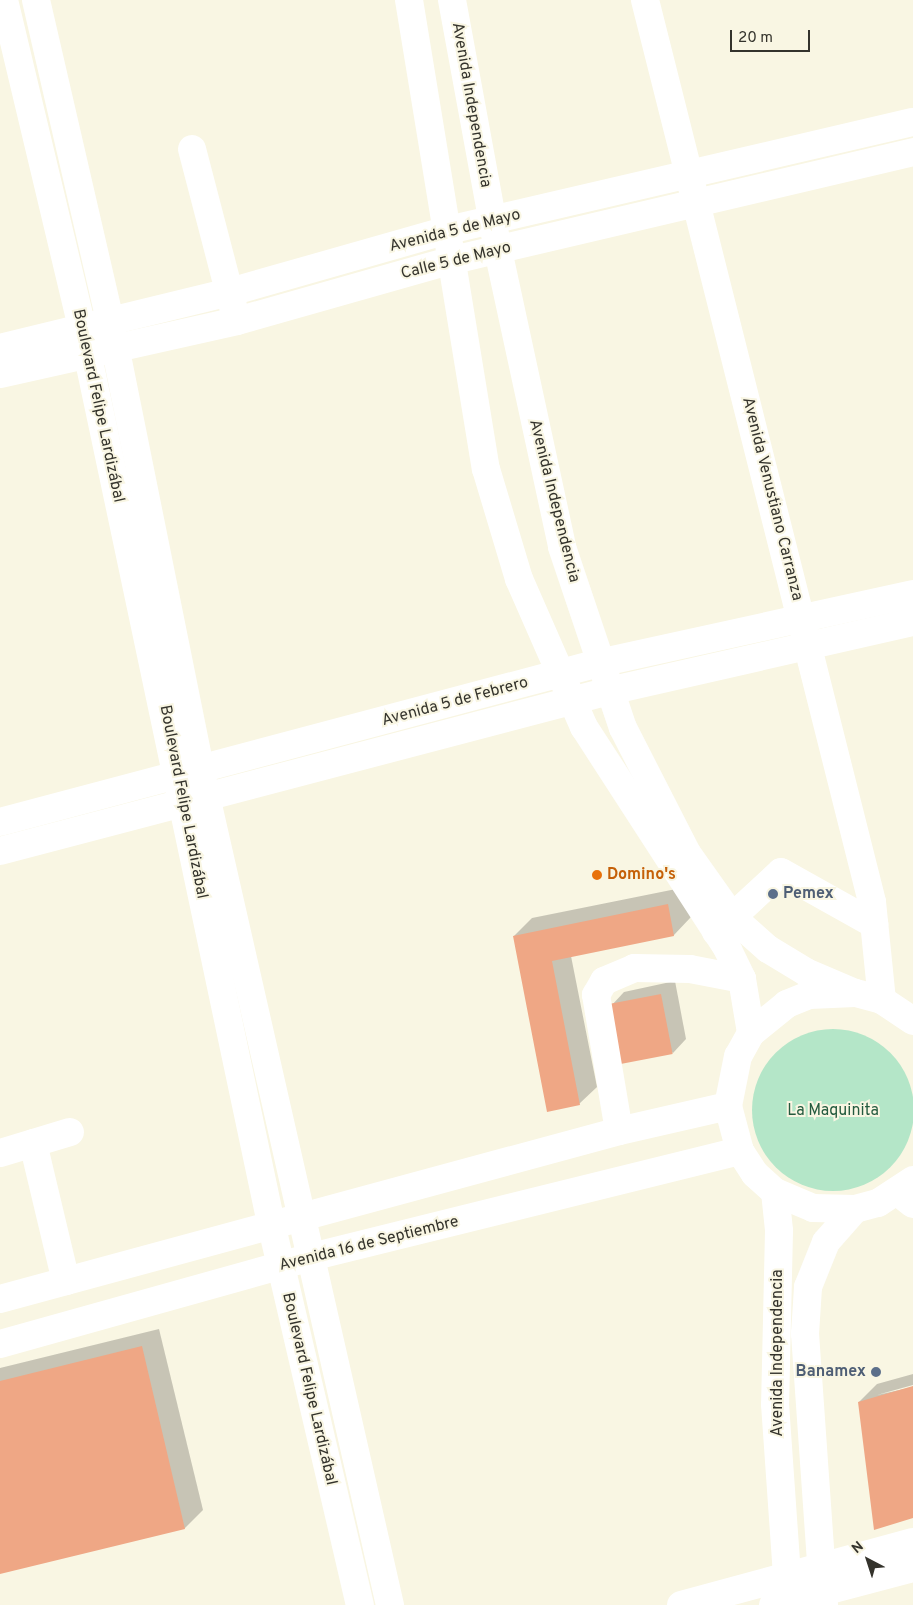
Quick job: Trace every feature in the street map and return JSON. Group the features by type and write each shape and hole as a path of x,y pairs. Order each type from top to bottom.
{"street":[{"name":"Boulevard Felipe Lardizábal","path":"4,0 87,355 148,572"},
{"name":"Boulevard Felipe Lardizábal","path":"36,0 110,321 148,572 192,785 221,987 280,1266 360,1605"},
{"name":"Avenida Independencia","path":"409,0 444,231 486,469 519,579 558,674 571,701 724,925 806,972 855,993"},
{"name":"Avenida Independencia","path":"452,0 498,250 562,547 622,728 724,925 742,979 751,1033"},
{"name":"Avenida Venustiano Carranza","path":"646,0 803,621 874,924 882,1000"},
{"path":"30,112 59,105"},
{"name":"Avenida 5 de Mayo","path":"0,348 230,292 444,231 690,176 913,122"},
{"path":"848,138 854,166"},
{"path":"192,149 237,321"},
{"name":"Calle 5 de Mayo","path":"0,374 237,321 449,261 698,205 913,152"},
{"name":"Avenida 5 de Febrero","path":"0,851 384,722 599,663 803,621 913,594"},
{"name":"Avenida 5 de Febrero","path":"0,822 390,748 610,691 809,648 913,622"},
{"path":"384,722 390,748"},
{"name":"Boulevard Felipe Lardizábal","path":"192,785 248,983 390,1605"},
{"path":"724,925 781,872 874,924"},
{"path":"619,1130 596,995 604,982 634,968 690,969 742,979"},
{"path":"221,987 248,983"},
{"path":"908,1192 855,1209 813,1208 775,1192 740,1151 728,1106 730,1080 751,1033 768,1017 809,995 855,993 882,1000 913,1022"},
{"path":"0,1299 271,1223 619,1130 728,1106"},
{"path":"0,1153 70,1132"},
{"path":"33,1143 66,1281"},
{"name":"Avenida 16 de Septiembre","path":"0,1344 311,1257 740,1151"},
{"name":"Avenida Independencia","path":"775,1192 780,1231 775,1404 788,1573 784,1603"},
{"name":"Avenida Independencia","path":"823,1587 805,1334 808,1287 826,1242 855,1209"},
{"path":"332,1486 361,1480"},
{"path":"784,1603 823,1587 913,1542"},
{"path":"681,1605 788,1573 823,1587 913,1568"}],"green space":[{"name":"La Maquinita","path":"825,1029 841,1029 864,1035 884,1047 896,1059 908,1079 914,1102 914,1118 908,1141 896,1161 884,1173 864,1185 841,1191 825,1191 802,1185 782,1173 770,1161 758,1141 752,1118 752,1102 758,1079 770,1059 782,1047 802,1035"}],"building":[{"path":"668,904 674,936 552,961 580,1105 547,1112 513,936"},
{"path":"661,994 673,1054 621,1064 609,1004"},
{"path":"142,1346 185,1529 0,1574 0,1381"},
{"path":"913,1386 913,1518 874,1530 858,1402"}],"place":[{"name":"Domino's","path":"597,875"},
{"name":"Pemex","path":"773,894"},
{"name":"Banamex","path":"876,1372"}]}
